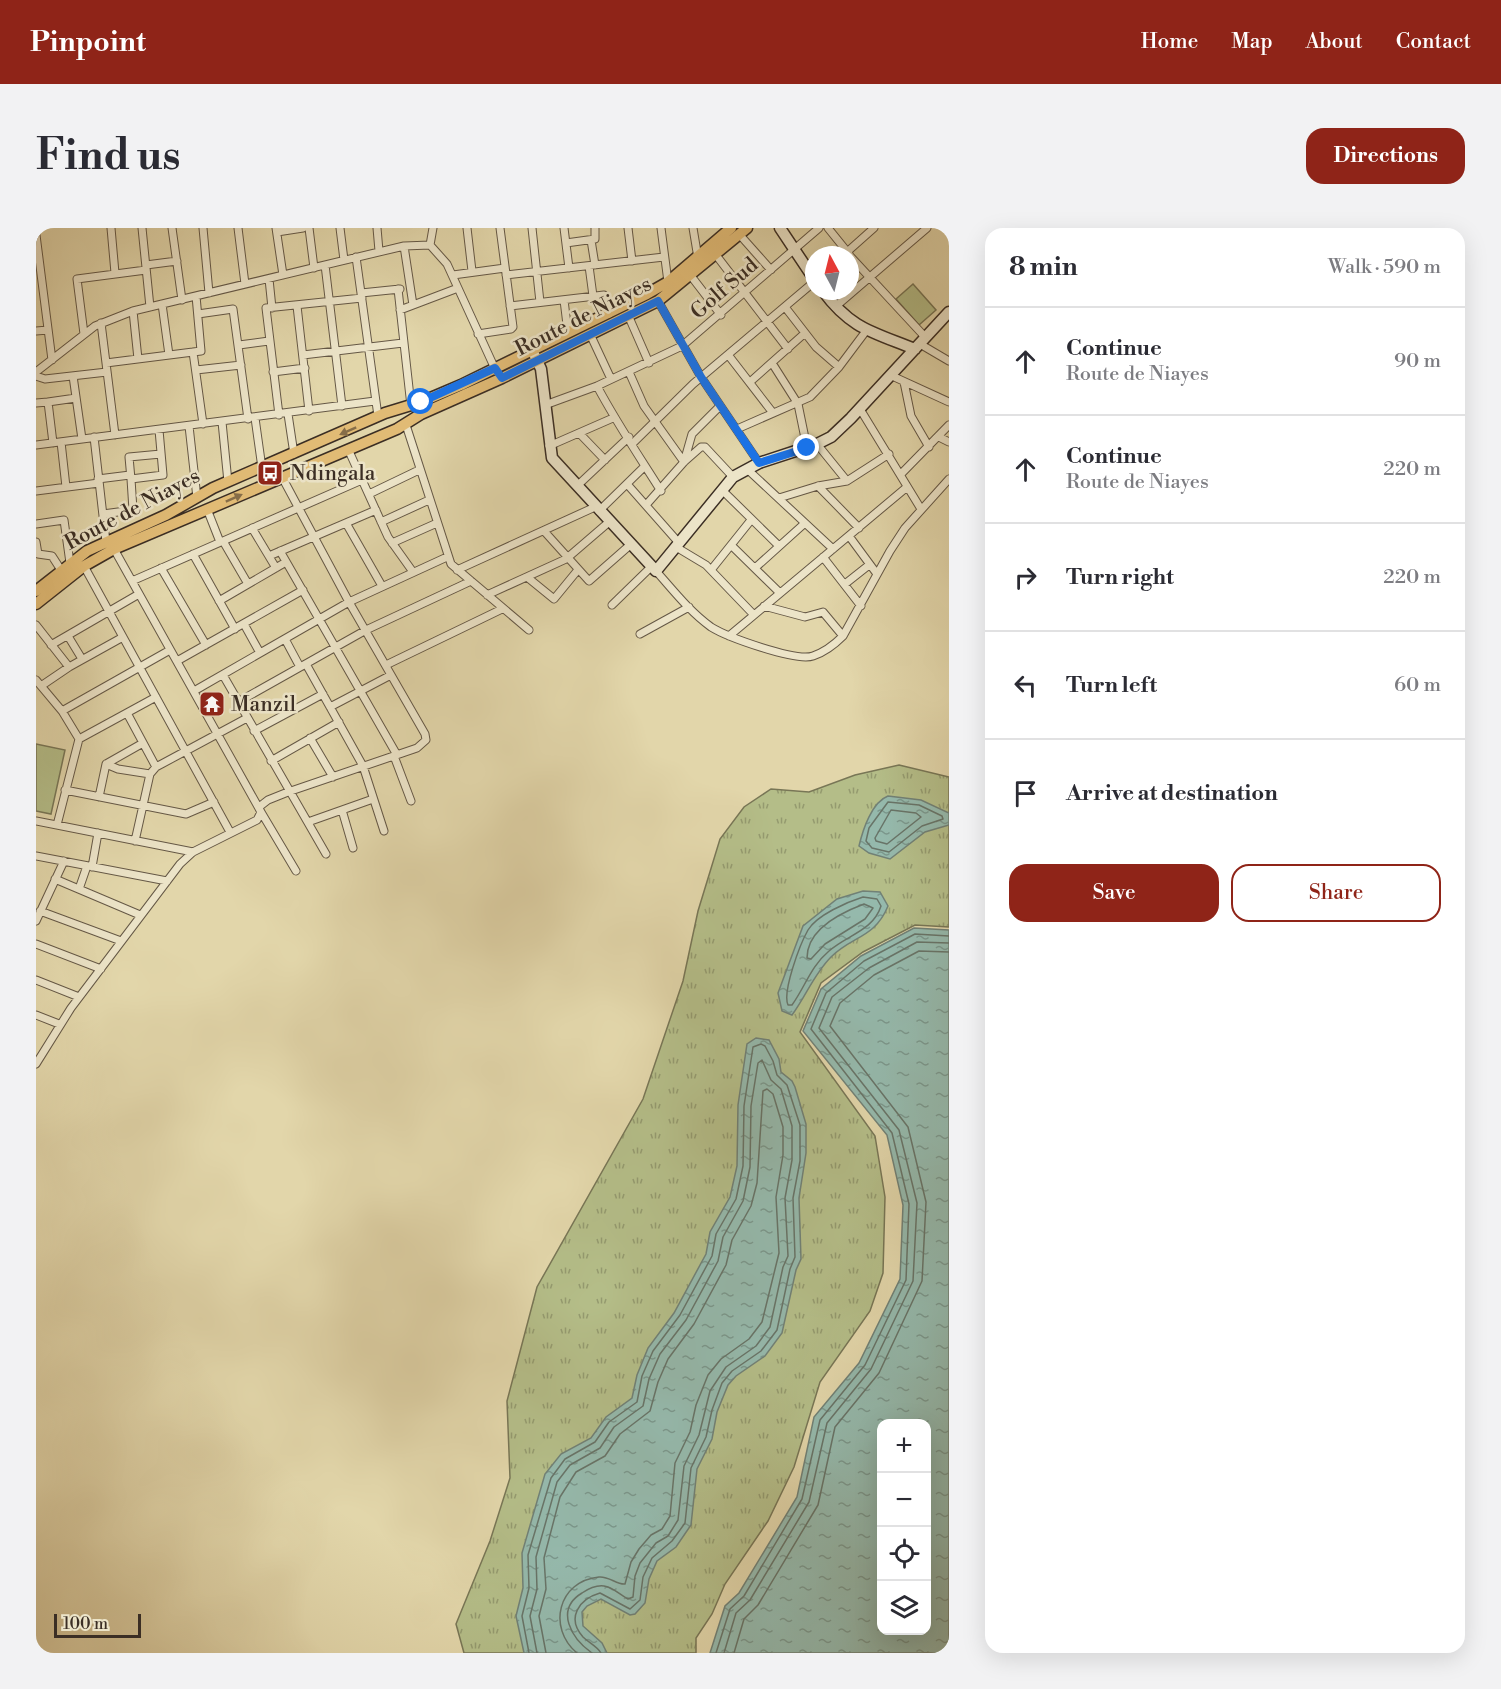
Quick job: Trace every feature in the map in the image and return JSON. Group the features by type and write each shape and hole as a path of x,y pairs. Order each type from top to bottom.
{"main road":[{"name":"Route de Niayes","path":"36,591 66,567 110,546 228,482 378,416 411,406 609,314 668,282 735,230"},
{"name":"Route de Niayes","path":"36,604 110,546 207,509 406,425 421,414 502,378 658,301 716,255 735,230"}],"street":[{"path":"111,228 115,273"},
{"path":"142,228 150,307"},
{"path":"171,228 182,300"},
{"path":"203,228 209,293"},
{"path":"238,228 245,284"},
{"path":"283,275 276,230 303,228"},
{"path":"309,228 314,268"},
{"path":"340,228 344,260"},
{"path":"377,228 379,251"},
{"path":"430,245 433,228"},
{"path":"467,228 472,271"},
{"path":"478,334 512,329 500,228"},
{"path":"532,228 540,302"},
{"path":"564,228 569,268"},
{"path":"566,243 596,238 596,228"},
{"path":"628,228 632,261"},
{"path":"661,228 668,282"},
{"path":"693,228 698,258"},
{"path":"780,228 805,265"},
{"name":"Golf Sud","path":"545,405 597,386 682,346 819,228"},
{"path":"828,228 843,246"},
{"path":"857,246 874,228"},
{"path":"835,307 927,228"},
{"path":"735,230 771,270"},
{"path":"36,235 39,286 45,306 50,362"},
{"path":"591,240 593,296"},
{"path":"107,372 45,379 36,374 100,323 133,312 379,251 404,246 430,245 437,250 453,275 478,334 502,378"},
{"path":"404,246 413,305"},
{"path":"716,255 788,349"},
{"path":"356,257 378,416"},
{"path":"453,275 472,271 537,272 664,257"},
{"path":"84,334 76,280 177,261"},
{"path":"325,265 342,406"},
{"path":"859,267 920,344"},
{"path":"691,276 720,315"},
{"path":"269,279 272,308"},
{"path":"279,415 265,309 330,302 410,288"},
{"path":"400,310 458,288"},
{"path":"577,486 605,460 656,420 701,377 729,356 805,288"},
{"path":"398,289 411,406"},
{"path":"106,363 202,351 196,296"},
{"path":"510,306 606,296 609,314"},
{"path":"564,300 568,333"},
{"path":"830,300 853,324 866,331 920,344 949,361"},
{"path":"658,301 701,377 759,463"},
{"path":"162,304 169,355"},
{"path":"36,307 45,306"},
{"path":"297,306 309,411"},
{"path":"785,307 805,333 839,367"},
{"path":"198,314 233,309 241,365 262,468"},
{"path":"133,312 138,359"},
{"path":"612,605 677,545 733,477 759,463 812,446 842,428 949,312"},
{"path":"628,315 649,363"},
{"path":"100,323 115,435"},
{"path":"36,331 48,330"},
{"path":"737,429 798,404 821,388 866,331"},
{"path":"750,382 805,333"},
{"path":"590,334 611,379"},
{"path":"239,345 269,341"},
{"path":"303,355 403,343"},
{"path":"532,350 541,369 552,459 689,608 710,626 729,636 773,650 811,657 833,646 843,636 890,551 921,509 949,479"},
{"path":"193,352 203,424"},
{"path":"729,356 772,413"},
{"path":"36,365 50,362"},
{"path":"772,363 798,404 812,446 847,481"},
{"path":"196,370 241,365"},
{"path":"273,372 305,368"},
{"path":"629,372 644,406 684,462"},
{"path":"890,375 949,402"},
{"path":"74,376 82,439"},
{"path":"904,382 911,416 929,447"},
{"path":"597,386 613,418 631,440 661,491"},
{"path":"36,403 76,398"},
{"path":"36,445 375,401"},
{"path":"48,402 66,487"},
{"path":"684,462 692,434 720,406"},
{"path":"860,409 921,509"},
{"path":"288,414 294,454"},
{"path":"549,446 613,418"},
{"path":"222,422 228,482"},
{"path":"406,425 447,557 457,570 529,630"},
{"path":"901,474 949,425"},
{"path":"189,426 197,498"},
{"path":"36,491 99,481 163,475 159,430"},
{"path":"580,434 605,460"},
{"path":"939,437 949,442"},
{"path":"94,438 103,514 110,546 296,871"},
{"path":"646,506 684,462 703,447 733,477"},
{"path":"348,449 392,543 413,572"},
{"path":"103,514 133,510 129,457 161,454"},
{"path":"779,498 818,486 847,481 889,454"},
{"path":"457,570 597,509 645,466"},
{"path":"747,469 833,549"},
{"path":"369,494 419,470"},
{"path":"36,1064 79,997 140,915 193,852 257,820 260,809 268,800 423,745 426,737 349,602 282,477"},
{"path":"132,581 362,480"},
{"path":"627,484 677,545 711,570 754,615"},
{"path":"818,486 859,528"},
{"path":"729,636 907,487"},
{"path":"722,490 778,545"},
{"path":"381,522 429,500"},
{"path":"207,509 222,542 248,584"},
{"path":"268,556 376,510"},
{"path":"711,570 751,519"},
{"path":"36,524 64,520 66,567"},
{"path":"487,595 566,559 609,522"},
{"path":"346,523 382,586"},
{"path":"392,543 437,523"},
{"path":"755,568 778,545 806,523"},
{"path":"252,528 276,568"},
{"path":"544,531 566,559 589,581 630,545"},
{"path":"849,536 877,574"},
{"path":"36,542 38,554 52,556 66,567"},
{"path":"732,546 780,593"},
{"path":"280,551 395,756 411,801"},
{"path":"193,554 235,629"},
{"path":"194,691 349,602 447,557"},
{"path":"823,557 861,606"},
{"path":"219,601 286,562"},
{"path":"845,584 869,565"},
{"path":"84,566 231,832"},
{"path":"161,568 206,645"},
{"path":"527,577 552,599 556,598 577,571"},
{"path":"238,702 366,630 471,581"},
{"path":"177,662 303,590"},
{"path":"51,645 139,594"},
{"path":"764,606 805,617 823,612 843,636"},
{"path":"640,634 689,608"},
{"path":"386,665 502,609"},
{"path":"244,624 260,653"},
{"path":"36,625 69,667"},
{"path":"68,636 82,659"},
{"path":"79,740 62,711 38,683 123,638"},
{"path":"285,639 330,707 363,766 384,831"},
{"path":"62,711 170,650"},
{"path":"223,675 288,792 326,854"},
{"path":"330,707 391,675"},
{"path":"254,731 322,694"},
{"path":"57,825 79,740 156,697"},
{"path":"127,713 156,767"},
{"path":"135,841 150,774 156,767 247,718"},
{"path":"271,761 339,722"},
{"path":"310,738 333,777"},
{"path":"99,796 106,764 143,743"},
{"path":"106,764 117,769 150,774"},
{"path":"65,790 188,814 214,802"},
{"path":"308,822 373,799"},
{"path":"342,810 353,848"},
{"path":"36,821 193,852"},
{"path":"79,889 89,866 98,833"},
{"path":"36,856 167,881"},
{"path":"36,921 63,861"},
{"path":"55,879 140,915"},
{"path":"40,911 121,941"},
{"path":"36,944 101,969"},
{"path":"36,981 79,997"},
{"path":"36,1015 60,1024"}],"green space":[{"path":"913,284 936,310 919,325 896,299"},
{"path":"36,744 65,750 51,814 36,811"},
{"path":"899,765 949,777 949,927 915,925 863,952 821,983 800,1032 875,1136 885,1197 883,1273 870,1311 820,1382 794,1467 768,1521 725,1584 712,1614 696,1638 696,1653 464,1653 456,1624 490,1541 510,1478 507,1401 537,1287 643,1099 683,981 698,911 720,839 744,807 771,789 809,792 855,775"}],"water":[{"path":"888,796 921,800 949,813 949,825 925,832 890,859 869,853 859,846 863,832 877,804"},
{"path":"863,891 880,892 888,906 883,917 870,931 831,957 792,1015 782,1011 778,993 803,926 837,899"},
{"path":"914,928 949,930 949,1653 710,1653 725,1606 739,1593 797,1497 814,1417 859,1363 900,1279 903,1205 887,1135 803,1031 821,989 861,956"},
{"path":"756,1038 769,1040 779,1059 781,1072 792,1081 795,1087 806,1124 806,1153 799,1198 801,1259 796,1270 782,1333 765,1356 736,1376 728,1385 717,1412 712,1439 697,1469 691,1525 676,1547 657,1561 649,1579 645,1603 635,1614 630,1615 601,1599 587,1606 582,1612 583,1626 602,1643 607,1653 524,1653 516,1616 523,1588 522,1553 545,1474 561,1454 591,1438 606,1417 632,1398 637,1375 648,1348 674,1313 706,1254 710,1232 730,1197 737,1166 738,1105 747,1044"}],"place":[{"name":"Ndingala","path":"270,473"},
{"name":"Manzil","path":"212,704"}],"route":[{"path":"421,402 495,368 502,378 658,301 701,377 759,463 807,448"}]}
